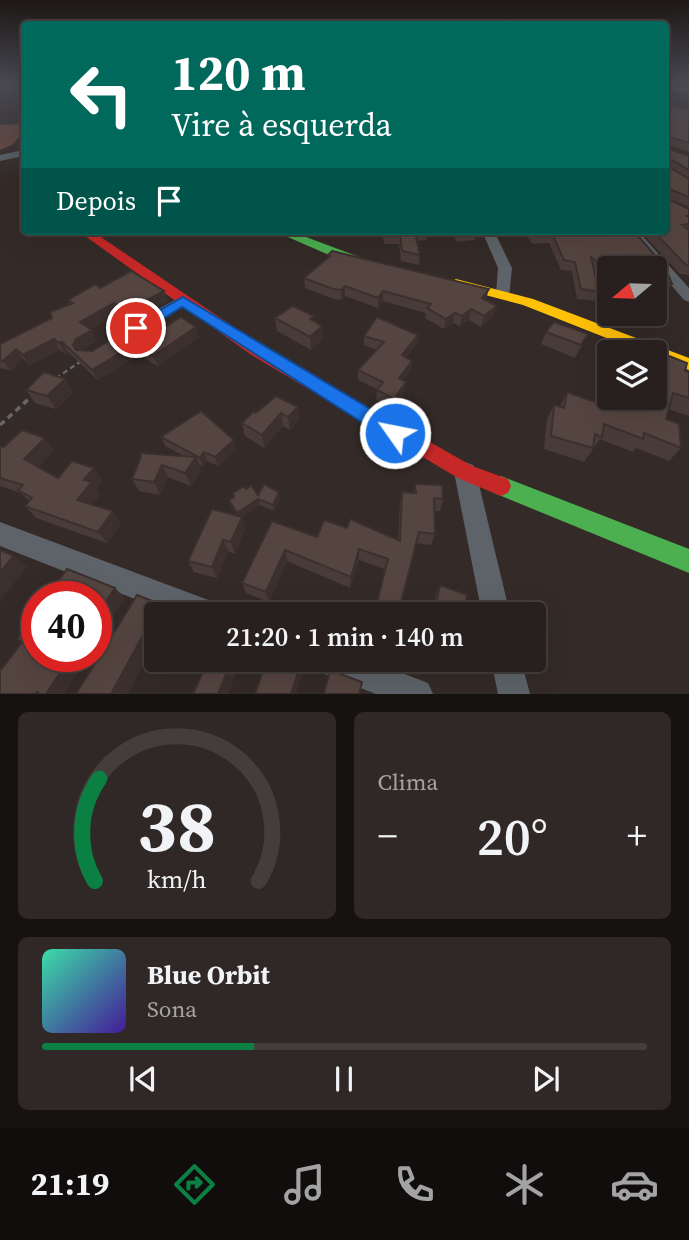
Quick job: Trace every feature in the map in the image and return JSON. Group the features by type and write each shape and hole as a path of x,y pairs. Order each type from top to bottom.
{"street":[{"path":"0,158 21,154"},
{"path":"90,235 256,349 465,472 689,561"},
{"path":"290,235 340,255 380,264"},
{"path":"490,235 505,268 504,294"},
{"path":"635,235 689,297"},
{"path":"439,280 504,294 689,364"},
{"path":"90,355 183,301"},
{"path":"465,472 493,602"},
{"path":"0,534 178,602"},
{"path":"359,672 417,694"},
{"path":"509,672 514,694"}],"path":[{"path":"49,383 90,355"},
{"path":"0,425 31,397"}],"shaded area":[{"path":"21,124 21,135 12,145 0,150 0,125"}],"building":[{"path":"669,115 689,115 689,143 669,137"},
{"path":"669,149 689,156 689,170 670,159"},
{"path":"669,167 689,179 689,197 669,189"},
{"path":"669,199 689,209 689,224 682,225 689,230 689,265 657,235 669,235"},
{"path":"400,235 416,235 420,255 402,251"},
{"path":"552,235 637,235 656,256 597,256 597,261 591,257 597,292 581,289 575,262 564,260"},
{"path":"332,251 489,289 482,298 497,306 484,316 471,309 462,316 455,313 446,319 427,308 431,304 383,291 378,298 345,286 341,290 333,289 304,278 330,256 328,255"},
{"path":"131,271 164,291 127,311 114,303 80,322 92,330 76,339 73,345 76,350 92,351 134,326 149,337 181,317 196,327 153,356 135,344 92,370 62,342 54,339 23,355 16,349 3,361 0,360 0,344 52,318 50,312 73,303 68,300 96,284 100,288"},
{"path":"293,306 314,316 310,319 322,326 310,337 275,318"},
{"path":"377,317 418,335 402,355 412,361 399,378 406,382 394,399 377,390 383,382 358,370 384,342 364,336"},
{"path":"554,322 588,334 581,345 546,332"},
{"path":"667,355 687,363 685,371 689,372 689,398 673,393 666,419 679,424 681,448 644,433 643,439 604,424 602,437 595,434 593,448 551,436 554,405 564,408 567,392 597,403 597,410 667,410"},
{"path":"44,372 65,379 47,396 26,390"},
{"path":"276,396 298,407 288,417 281,413 262,435 242,423 254,411 256,413"},
{"path":"201,411 234,440 215,457 204,452 200,458 161,437"},
{"path":"22,430 45,438 24,459 58,478 72,461 94,468 84,480 92,482 77,500 113,511 98,532 25,506 32,498 18,490 23,485 0,478 0,446 4,447"},
{"path":"140,453 196,457 185,473 162,465 154,482 132,479 141,457"},
{"path":"264,484 279,492 273,505 258,499 237,513 229,500 234,497 233,493 251,485 258,495"},
{"path":"415,484 442,485 443,499 434,498 435,534 419,532 401,602 377,602 388,559 359,549 351,577 285,550 266,592 242,583 272,521 317,537 324,520 347,528 350,519 400,541 402,492 416,493"},
{"path":"212,509 242,517 231,542 223,540 212,567 188,561"},
{"path":"0,550 14,556 0,572"},
{"path":"67,569 97,581 58,581"},
{"path":"440,585 467,595 466,602 436,602"},
{"path":"137,595 155,602 144,602 144,633 111,694 76,694 90,672 112,672 112,636"},
{"path":"21,643 21,672 60,672 46,694 0,694 0,671"},
{"path":"203,672 227,672 218,694 193,694"},
{"path":"263,672 298,672 291,694 255,694"},
{"path":"330,672 362,682 359,694 324,694"}],"traffic: fast":[{"path":"290,235 340,255 364,261"},
{"path":"501,486 689,561"}],"traffic: slow":[{"path":"456,283 528,302 689,364"}],"traffic: jam":[{"path":"90,235 256,350 465,472 501,486"}],"route":[{"path":"136,328 183,301 256,349 395,433"}]}
